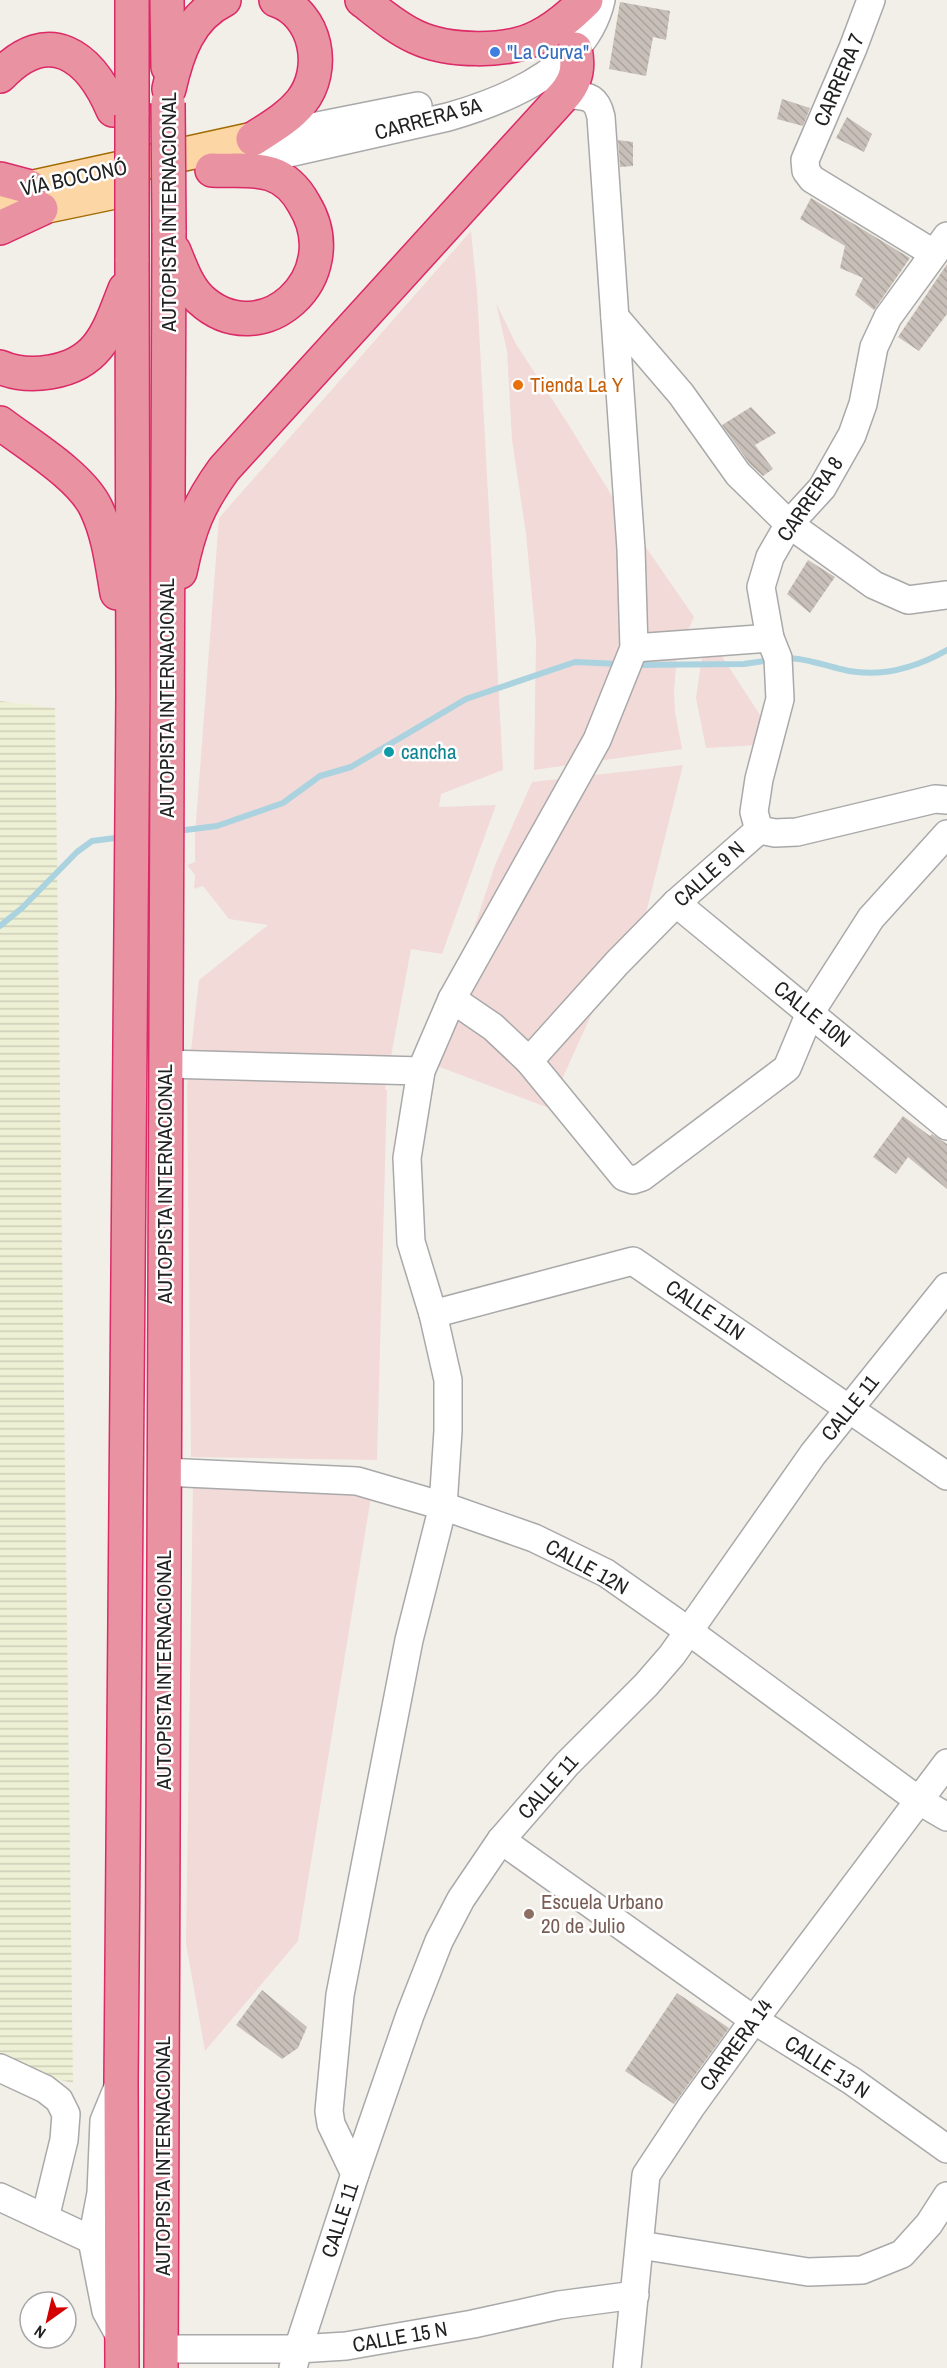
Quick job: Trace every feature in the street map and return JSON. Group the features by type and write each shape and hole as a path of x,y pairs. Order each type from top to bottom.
{"highway":[{"name":"AUTOPISTA INTERNACIONAL","path":"122,2354 121,2082 133,696 132,202 123,113 132,0"},
{"name":"AUTOPISTA INTERNACIONAL","path":"161,2358 170,235 167,0"},
{"path":"168,96 178,55 189,33 202,16 225,0"},
{"path":"253,139 285,118 302,100 309,88 315,63 314,42 305,22 298,14 276,0"},
{"path":"362,0 415,37 463,48 508,46 531,40 562,22 586,0"},
{"path":"167,638 187,539 199,506 220,476 266,421 565,94 577,72 576,49"},
{"path":"0,76 16,62 35,52 54,50 66,53 76,58 92,72 123,113"},
{"path":"170,235 185,279 195,293 212,308 229,315 251,317 275,312 293,300 309,279 316,257 315,229 308,210 293,189 278,177 264,172 212,170"},
{"path":"0,228 18,193"},
{"path":"0,367 24,374 44,373 62,370 84,360 96,350 109,329 132,266"},
{"path":"0,423 74,480 95,506 105,531 110,553 133,696"}],"main road":[{"name":"VÍA BOCONÓ","path":"0,216 18,193 253,139"},
{"name":"VÍA BOCONÓ","path":"18,193 212,170"}],"street":[{"name":"CARRERA 5A","path":"253,139 448,100 489,89 532,68 559,47 580,24 595,0"},
{"name":"CARRERA 5A","path":"212,170 469,111 506,96 539,78 576,49 595,19 601,0"},
{"name":"CARRERA 7","path":"805,160 871,0"},
{"path":"355,2174 331,2124 329,2111 340,1995 409,1640 442,1506 448,1431 448,1380 433,1314 411,1242 407,1158 421,1071 452,999 597,740 634,648 631,549 601,117 598,104 591,98 565,94"},
{"name":"CARRERA 8","path":"759,830 754,812 759,779 780,699 778,658 770,638 761,587 770,557 789,524 822,488 852,435 863,404 874,347 888,317 940,245 812,179 806,171 805,160"},
{"path":"615,317 681,394 738,474 789,524 874,585 909,600 947,595"},
{"path":"634,648 770,638"},
{"name":"CALLE 9 N","path":"529,1061 617,963 676,903 759,830 775,833 797,832 935,798 947,800"},
{"path":"452,999 493,1028 529,1061 624,1176 633,1180 642,1177 786,1068 810,1013 871,918 947,834"},
{"name":"CALLE 10N","path":"676,903 947,1125"},
{"path":"166,1064 421,1071"},
{"name":"CALLE 11N","path":"433,1314 633,1261 947,1476"},
{"name":"CALLE 11","path":"296,2359 355,2174 410,2015 439,1941 461,1899 501,1840 567,1764 646,1685 690,1632 788,1488 947,1287"},
{"name":"CALLE 12N","path":"165,1472 357,1481 442,1506 534,1538 606,1574 690,1632 918,1800 947,1817"},
{"name":"CARRERA 14","path":"627,2368 646,2175 691,2107 754,2020 947,1763"},
{"name":"CALLE 13 N","path":"501,1840 754,2020 852,2081 947,2149"},
{"path":"0,2068 45,2089 58,2100 66,2114 64,2140 45,2218"},
{"path":"121,2082 104,2121 101,2193 92,2240 105,2311 122,2354"},
{"path":"640,2245 808,2272 862,2270 902,2254 930,2224 947,2196"},
{"path":"0,2197 92,2240"},
{"name":"CALLE 15 N","path":"161,2358 296,2359 346,2346 472,2324 559,2305 635,2295"}],"shaded area":[{"path":"471,231 477,291 503,770 441,794 439,807 496,805 442,954 411,949 385,1089 387,1090 377,1460 191,1457 187,1086 199,980 268,925 229,919 203,886 194,889 195,875 187,865 195,862 195,835 219,518"},
{"path":"496,303 516,344 621,511 694,617 677,655 675,712 682,749 534,770 536,640 526,534 512,440 507,351"},
{"path":"708,635 779,744 706,748 696,698"},
{"path":"683,765 645,917 607,980 549,1108 429,1063 495,865 532,782"},
{"path":"193,1480 373,1485 298,1941 205,2051 186,1944"}],"green space":[{"path":"0,701 55,708 73,2083 0,2065"}],"building":[{"path":"620,2 670,11 666,40 653,37 646,76 609,69"},
{"path":"782,99 810,108 803,126 777,119"},
{"path":"847,117 872,134 864,152 836,138"},
{"path":"618,140 633,142 633,166 620,167"},
{"path":"811,198 910,258 874,310 855,295 863,278 840,268 845,246 800,219"},
{"path":"947,264 947,314 919,351 898,337"},
{"path":"751,407 776,433 755,445 773,469 763,476 750,464 722,425"},
{"path":"808,560 835,577 810,613 787,594"},
{"path":"903,1116 930,1136 932,1134 947,1144 947,1189 908,1157 896,1174 873,1157"},
{"path":"262,1990 307,2027 298,2048 282,2059 236,2025"},
{"path":"677,1993 729,2028 674,2104 625,2071"}],"waterway":[{"path":"786,658 810,661 849,671 875,673 912,666 947,650"},
{"path":"633,665 744,664 770,660"},
{"path":"177,831 217,826 283,803 320,776 351,767 466,699 575,662 620,664"},
{"path":"0,926 22,908 77,852 92,841 123,837"}],"place":[{"name":"\"La Curva\"","path":"495,52"},
{"name":"Tienda La Y","path":"518,385"},
{"name":"cancha","path":"389,752"},
{"name":"Escuela Urbano 20 de Julio","path":"529,1914"}]}
